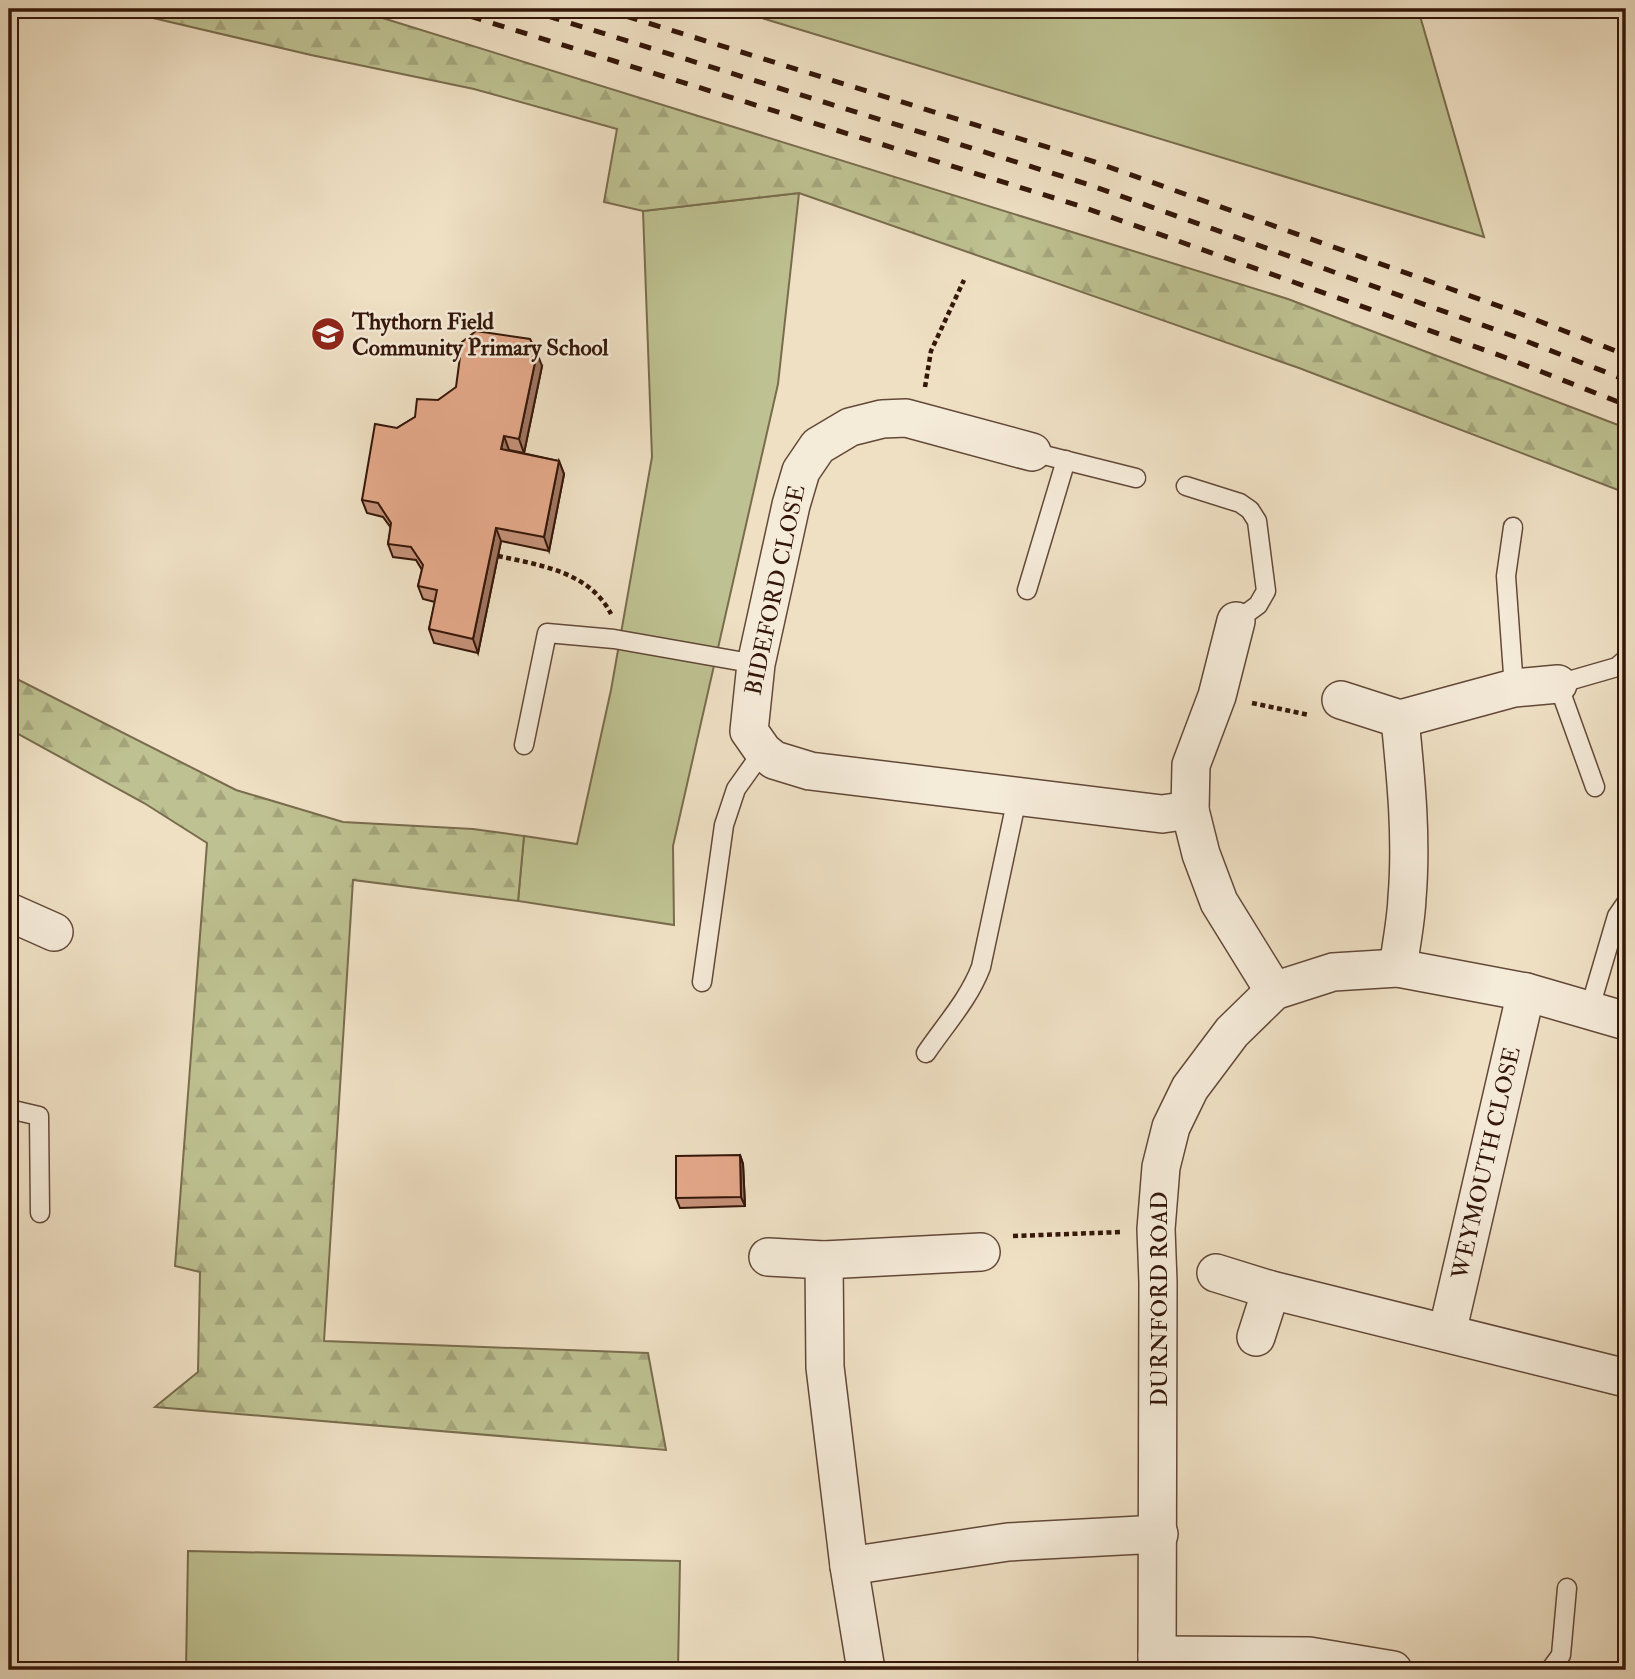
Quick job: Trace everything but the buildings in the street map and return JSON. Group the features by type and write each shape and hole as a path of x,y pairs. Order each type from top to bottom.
{"street":[{"name":"BIDEFORD CLOSE","path":"763,751 750,731 756,664 791,505 802,471 818,446 850,427 882,419 906,418 1049,456"},
{"path":"1236,621 1217,696 1191,765 1189,810 1201,855 1219,902 1274,991"},
{"path":"1341,700 1400,719 1514,688 1558,684"},
{"path":"1398,968 1408,900 1409,841 1407,781 1400,719"},
{"path":"763,751 774,760 810,771 1162,814 1189,810"},
{"path":"9,912 54,932"},
{"name":"DURNFORD ROAD","path":"1157,1663 1159,1535 1156,1229 1164,1154 1171,1127 1190,1088 1232,1032 1274,991 1333,972 1398,968 1525,992 1626,1021"},
{"name":"WEYMOUTH CLOSE","path":"1447,1333 1525,992"},
{"path":"768,1257 824,1259 981,1252"},
{"path":"824,1259 825,1367 849,1566 866,1670"},
{"path":"1216,1273 1271,1290 1626,1378"},
{"path":"1256,1337 1271,1290"},
{"path":"849,1566 1008,1542 1159,1535"},
{"path":"1157,1663 1309,1656 1393,1670"}],"lane":[{"path":"1027,590 1049,456 1136,478"},
{"path":"1186,486 1240,503 1250,510 1257,521 1266,591 1258,605 1236,621"},
{"path":"1513,527 1506,576 1514,688"},
{"path":"524,745 547,633 614,639 756,664"},
{"path":"1595,787 1558,684 1617,667 1626,659"},
{"path":"702,982 724,825 736,789 763,751"},
{"path":"926,1053 963,1002 981,967 1017,797"},
{"path":"1589,1011 1617,916 1626,903"},
{"path":"9,1110 39,1116 40,1213"},
{"path":"1550,1670 1561,1655 1567,1588"}],"path":[{"path":"920,422 931,351 964,280"},
{"path":"498,556 563,571 589,587 607,607 613,620 614,639"},
{"path":"981,1252 1007,1236 1156,1229"}],"green space":[{"path":"126,9 353,9 1288,299 1626,428 1626,493 1299,368 799,193 643,211 604,202 617,129 474,89 311,55 153,18"},
{"path":"732,9 1418,9 1484,237"},
{"path":"799,193 778,384 673,846 674,925 518,901 524,836 577,844 611,690 652,457 643,211"},
{"path":"9,675 236,790 343,822 473,829 524,836 518,901 353,880 324,1341 648,1353 666,1450 155,1407 198,1372 200,1272 175,1266 207,843 144,803 9,729"},
{"path":"188,1551 680,1561 678,1670 186,1670"}],"railway":[{"path":"447,9 1080,206 1504,357 1626,405"},
{"path":"525,9 1087,184 1513,336 1626,380"},
{"path":"603,9 1095,162 1521,314 1626,355"}],"place":[{"name":"Thythorn Field Community Primary School","path":"328,334"}]}
